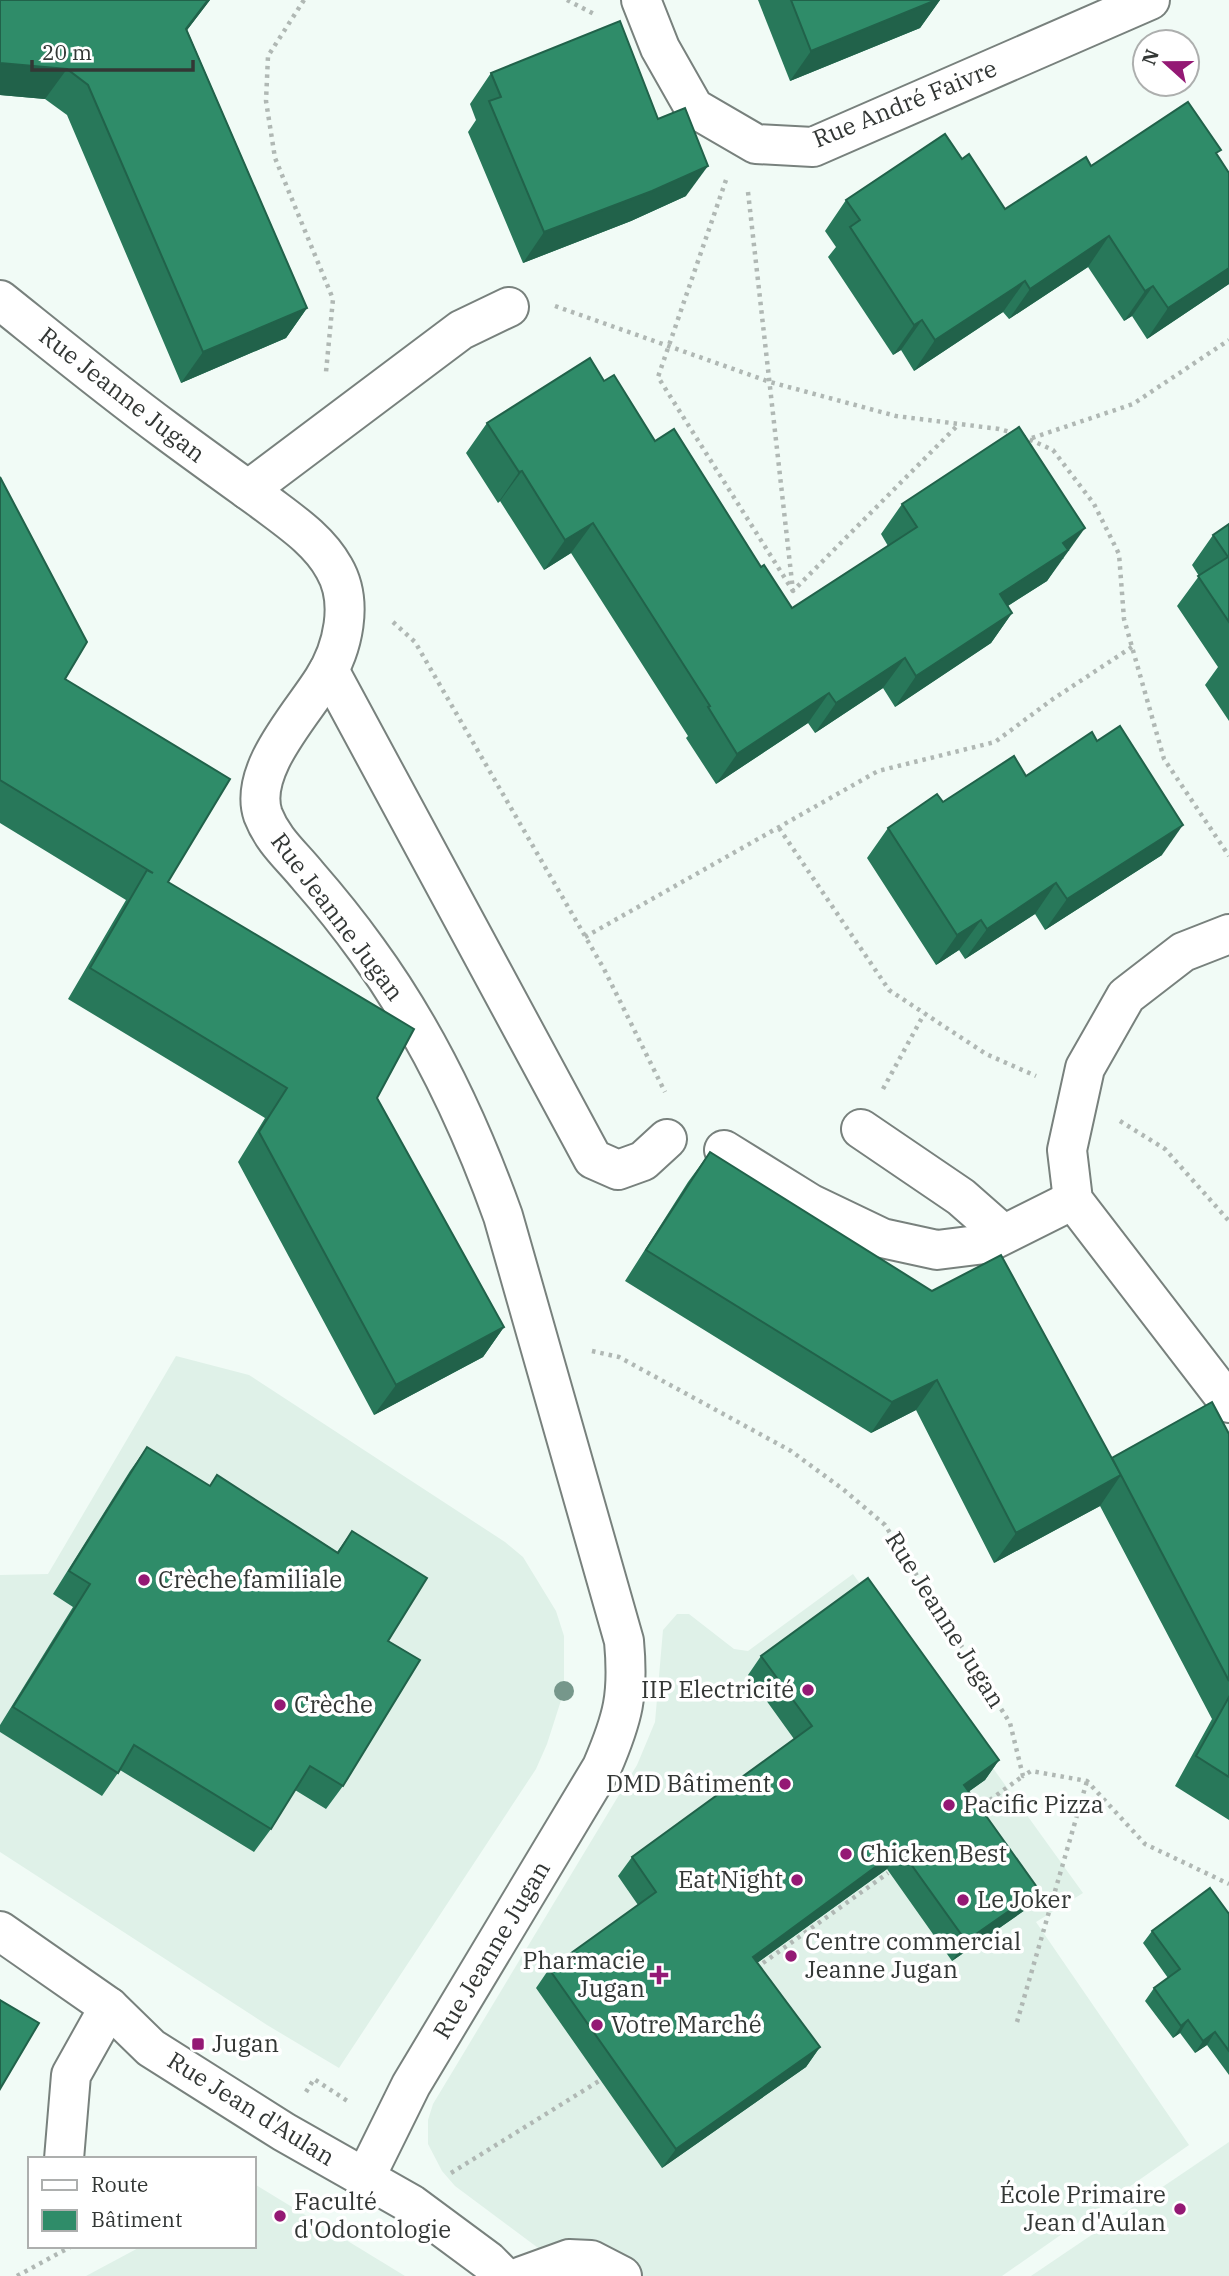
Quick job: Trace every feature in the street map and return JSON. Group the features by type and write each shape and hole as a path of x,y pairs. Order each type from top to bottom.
{"street":[{"name":"Rue André Faivre","path":"641,0 660,48 694,108 756,144 813,147 1150,0"},
{"name":"Rue Jeanne Jugan","path":"0,299 164,429 297,528 323,551 336,570 345,608 338,649 329,670 269,764 263,781 262,811 277,843 306,873 367,949 396,991 429,1045 457,1100 503,1216 624,1641 626,1697 618,1728 601,1767 411,2085 365,2178"},
{"path":"248,490 461,330 509,307"},
{"path":"329,670 593,1159 618,1170 643,1161 667,1139"},
{"path":"1229,934 1183,953 1126,996 1085,1068 1067,1150 1073,1200 1229,1403"},
{"path":"861,1129 961,1197 1003,1234"},
{"path":"724,1150 811,1204 882,1238 937,1250 985,1244 1073,1200"},
{"name":"Rue Jean d'Aulan","path":"0,1931 109,2007 151,2048 284,2132 411,2204 488,2261 503,2276"},
{"path":"64,2157 71,2075 109,2007"},
{"path":"522,2276 569,2259 591,2260 622,2276"}],"path":[{"path":"304,0 268,56 266,101 275,158 333,299 321,436"},
{"path":"741,136 658,377 793,591"},
{"path":"741,136 793,591"},
{"path":"509,307 554,306 770,382 897,416 999,429 1031,438 1054,450 1094,504 1119,554 1124,619 1164,759 1229,856"},
{"path":"1031,438 1133,404 1229,340"},
{"path":"793,591 960,424"},
{"path":"345,608 393,622 415,642 604,969 673,1109 667,1139"},
{"path":"585,937 878,771 995,742 1053,699 1132,647"},
{"path":"779,828 888,990 986,1054 1079,1095 1165,1149 1229,1221"},
{"path":"861,1129 924,1014"},
{"name":"Rue Jeanne Jugan","path":"544,1357 585,1349 619,1357 791,1451 844,1490 885,1525 1010,1723 1023,1776"},
{"path":"972,1813 1031,1771 1087,1781 1145,1844 1229,1884"},
{"path":"1017,2022 1087,1781"},
{"path":"748,1973 888,1873"},
{"path":"17,2276 68,2248"}],"shaded area":[{"name":"Crèche","path":"176,1356 249,1375 505,1542 523,1557 556,1611 564,1636 564,1691 536,1769 339,2068 267,2025 0,1852 0,1575 48,1574"},
{"name":"Centre commercial Jeanne Jugan","path":"853,1574 1083,1893 1036,1922 1189,2145 1002,2276 569,2276 557,2262 455,2186 442,2171 428,2144 428,2120 433,2104 637,1765 655,1722 663,1630 677,1614 689,1614 734,1649 748,1651"},
{"name":"École Primaire Jean d'Aulan","path":"1229,2142 1229,2276 1031,2276"},
{"name":"Faculté d'Odontologie","path":"256,2185 405,2276 86,2276 138,2248 256,2248"}],"building":[{"path":"0,0 208,0 186,29 307,308 203,352 88,85 67,69 0,63"},
{"path":"791,0 936,0 811,51"},
{"path":"620,21 658,119 685,108 708,166 652,191 544,232 489,101 501,97 491,73"},
{"path":"1188,102 1221,150 1216,153 1229,173 1229,268 1168,308 1153,286 1145,291 1109,236 1030,289 1025,281 935,340 922,320 914,325 850,227 860,220 846,200 945,134 962,159 969,154 1005,209 1086,157 1091,166"},
{"path":"590,358 604,381 614,375 655,441 674,429 761,567 764,565 792,608 917,527 902,504 1019,427 1085,528 1063,543 1068,550 1000,594 1012,613 916,676 905,658 836,703 829,693 737,754 708,707 710,706 593,523 565,540 522,471 519,472 487,423"},
{"path":"0,477 87,642 65,679 230,779 168,882 414,1029 377,1098 504,1327 396,1385 259,1132 287,1088 90,968 147,870 153,873 0,780"},
{"path":"1229,524 1229,622 1198,576 1228,557 1213,535"},
{"path":"1120,726 1183,825 1067,899 1056,883 987,929 981,920 957,935 888,828 937,794 943,802 1014,756 1026,776 1092,732 1097,741"},
{"path":"710,1152 932,1291 1001,1255 1121,1475 1016,1533 937,1380 892,1402 646,1250"},
{"path":"1212,1402 1229,1434 1229,1681 1112,1458"},
{"path":"147,1447 210,1486 217,1475 338,1553 352,1531 427,1578 388,1641 420,1660 343,1786 310,1766 271,1829 134,1745 118,1773 13,1707 90,1584 69,1571"},
{"path":"868,1578 999,1760 964,1785 1039,1890 966,1941 900,1849 753,1957 820,2047 676,2149 549,1969 656,1892 632,1857 812,1726 761,1656"},
{"path":"1229,1697 1229,1777 1196,1756"},
{"path":"1210,1888 1229,1914 1229,2051 1215,2032 1203,2041 1188,2020 1181,2026 1154,1988 1180,1969 1152,1931"},
{"path":"0,2000 39,2023 0,2089"}],"place":[{"name":"Crèche familiale","path":"144,1580"},
{"name":"IIP Electricité","path":"808,1690"},
{"name":"Crèche","path":"280,1705"},
{"name":"DMD Bâtiment","path":"785,1784"},
{"name":"Pacific Pizza","path":"949,1805"},
{"name":"Chicken Best","path":"846,1854"},
{"name":"Eat Night","path":"797,1880"},
{"name":"Le Joker","path":"963,1900"},
{"name":"Centre commercial Jeanne Jugan","path":"791,1956"},
{"name":"Pharmacie Jugan","path":"659,1975"},
{"name":"Votre Marché","path":"597,2025"},
{"name":"Jugan","path":"198,2044"},
{"name":"École Primaire Jean d'Aulan","path":"1180,2209"},
{"name":"Faculté d'Odontologie","path":"280,2216"}]}
